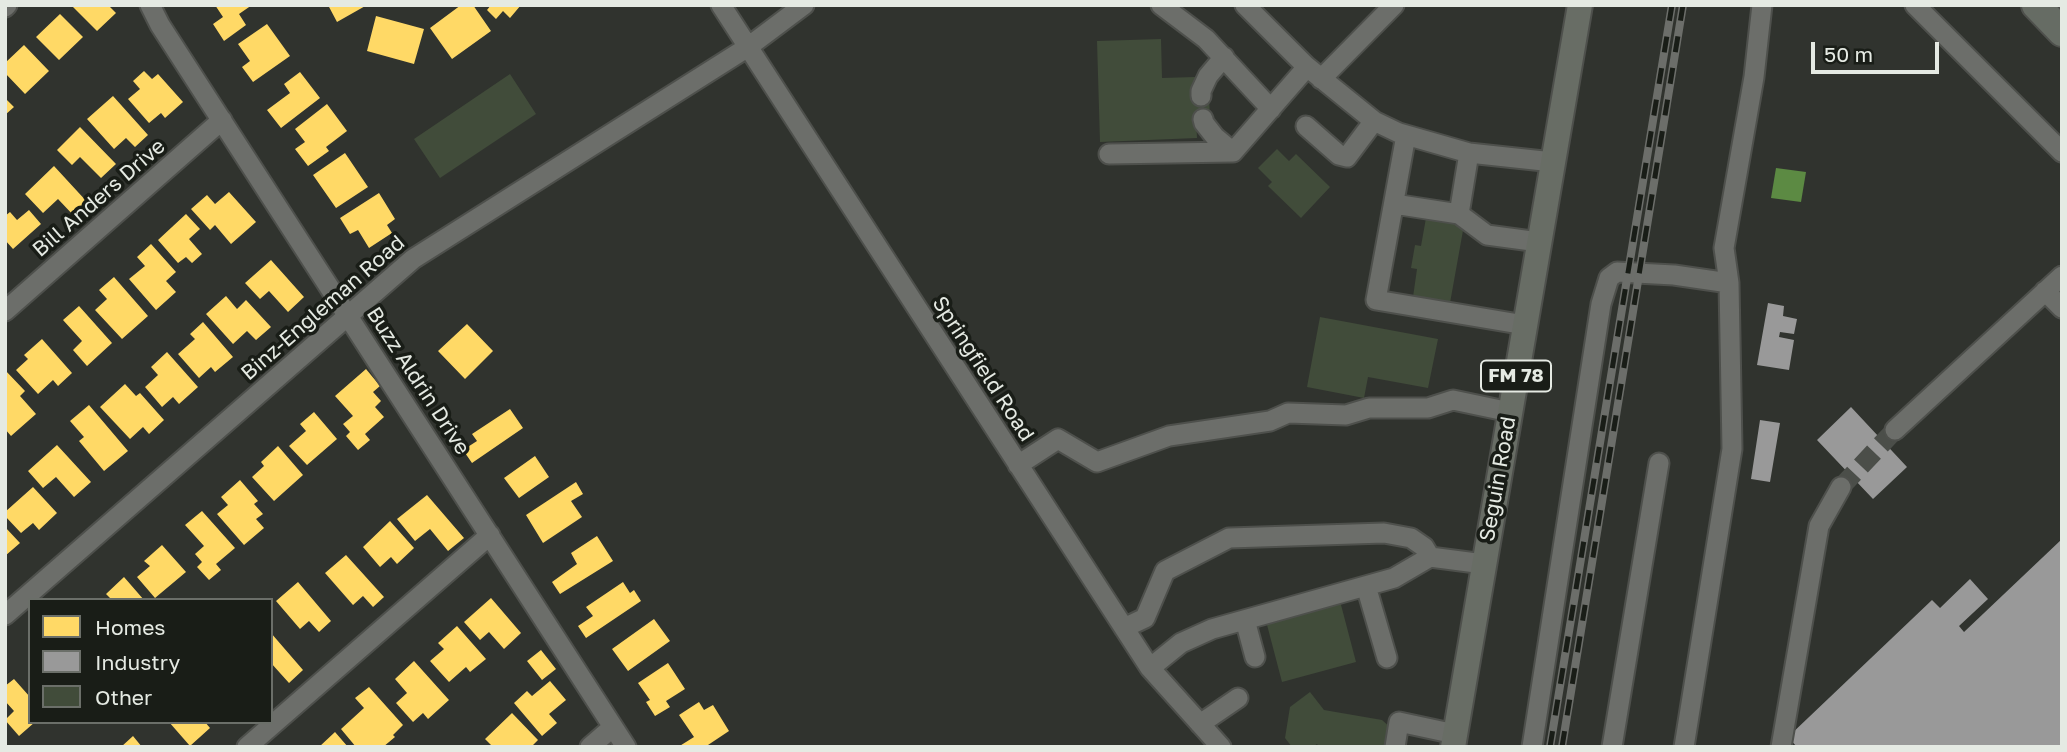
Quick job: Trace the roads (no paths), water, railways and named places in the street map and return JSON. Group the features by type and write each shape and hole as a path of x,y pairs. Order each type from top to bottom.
{"highway":[{"path":"2036,5 2062,32"}],"main road":[{"name":"Seguin Road","path":"1454,741 1580,5"}],"street":[{"name":"Buzz Aldrin Drive","path":"150,5 160,25 626,747"},
{"name":"Springfield Road","path":"721,5 1150,668 1221,747"},
{"name":"Binz-Engleman Road","path":"5,615 412,259 748,47 804,5"},
{"path":"1161,5 1206,39 1271,109"},
{"path":"1245,5 1314,73 1374,121 1406,135 1469,153 1553,162"},
{"path":"1110,154 1233,152 1271,109 1394,5"},
{"path":"1684,747 1732,449 1729,283 1724,248 1754,77 1762,5"},
{"path":"1915,5 2062,152"},
{"path":"1201,96 1208,76 1224,57"},
{"path":"1203,119 1215,137 1233,152"},
{"name":"Bill Anders Drive","path":"5,311 222,120"},
{"path":"1306,126 1339,155 1347,157 1374,121"},
{"path":"1406,135 1376,300 1525,325"},
{"path":"1459,215 1469,153"},
{"path":"1394,204 1459,215 1487,235 1539,242"},
{"path":"1532,747 1601,304 1609,278 1617,272 1674,275 1729,283"},
{"path":"1895,430 2062,275"},
{"path":"2045,290 2062,308"},
{"path":"1018,465 1058,439 1097,462 1169,436 1270,421 1288,413 1346,415 1369,408 1428,408 1453,400 1510,412"},
{"path":"1612,747 1659,463"},
{"path":"1781,747 1819,526 1841,487"},
{"path":"1124,628 1146,618 1165,570 1230,538 1384,533 1411,538 1424,547 1430,557"},
{"path":"247,747 490,535"},
{"path":"1150,668 1181,642 1212,629 1394,578 1430,557 1484,564"},
{"path":"1366,586 1387,658"},
{"path":"1245,620 1255,657"},
{"path":"1200,724 1238,698"},
{"path":"1395,747 1399,722 1454,741"},
{"path":"590,747 613,727"}],"tunnel":[{"path":"1841,487 1895,430"}],"railway":[{"path":"1550,747 1672,5"},
{"path":"1562,747 1683,5"}]}
